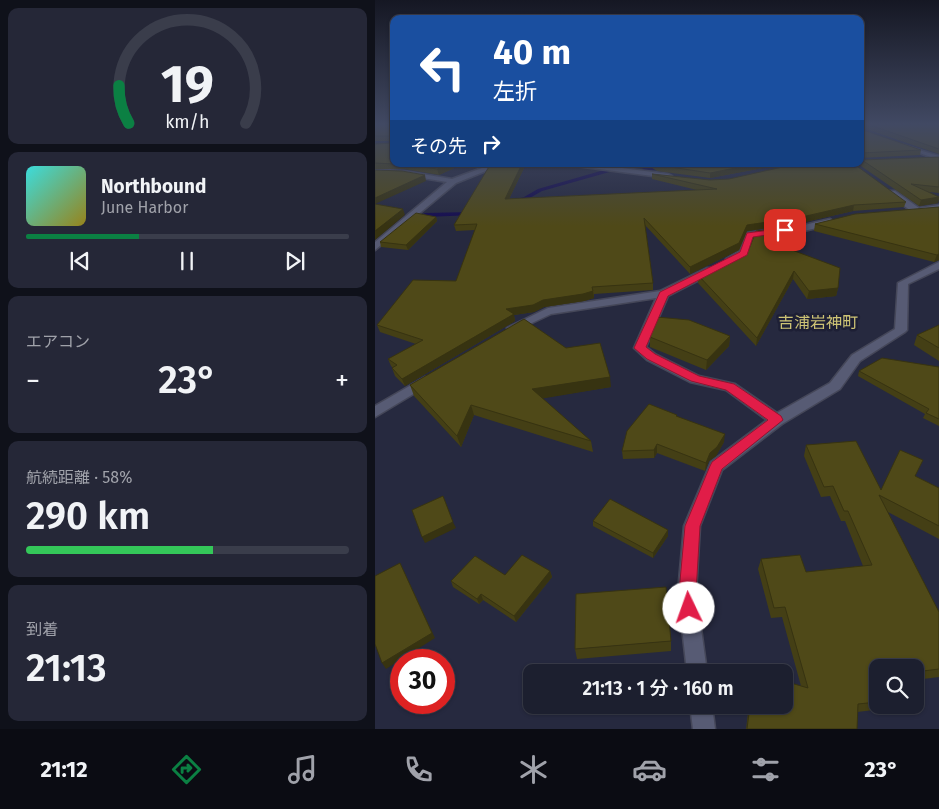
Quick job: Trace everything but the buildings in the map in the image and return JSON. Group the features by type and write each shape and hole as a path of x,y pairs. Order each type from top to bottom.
{"street":[{"path":"918,159 938,158"},
{"path":"375,247 405,224 453,181 491,167"},
{"path":"598,167 673,177"},
{"path":"375,172 404,173 453,181"},
{"path":"887,190 917,211"},
{"path":"899,214 939,208"},
{"path":"502,335 548,311 663,294 744,253 750,235 804,228 837,220"},
{"path":"696,664 687,592 692,526 717,466 777,420 835,386 856,358 901,330 903,283 939,264"},
{"path":"663,294 640,348 651,357 695,378 730,387 777,420"},
{"path":"375,412 434,376"},
{"path":"702,714 704,729"}],"waterway":[{"path":"645,169 668,167"},
{"path":"513,201 526,198 540,190 611,170"},
{"path":"425,215 472,214"},
{"path":"375,234 405,215"}],"district":[{"name":"吉浦岩神町","path":"818,322"}],"route":[{"path":"689,608 687,592 692,526 717,466 777,420 730,387 695,378 651,357 640,348 663,294 744,253 750,235 785,230"}]}
